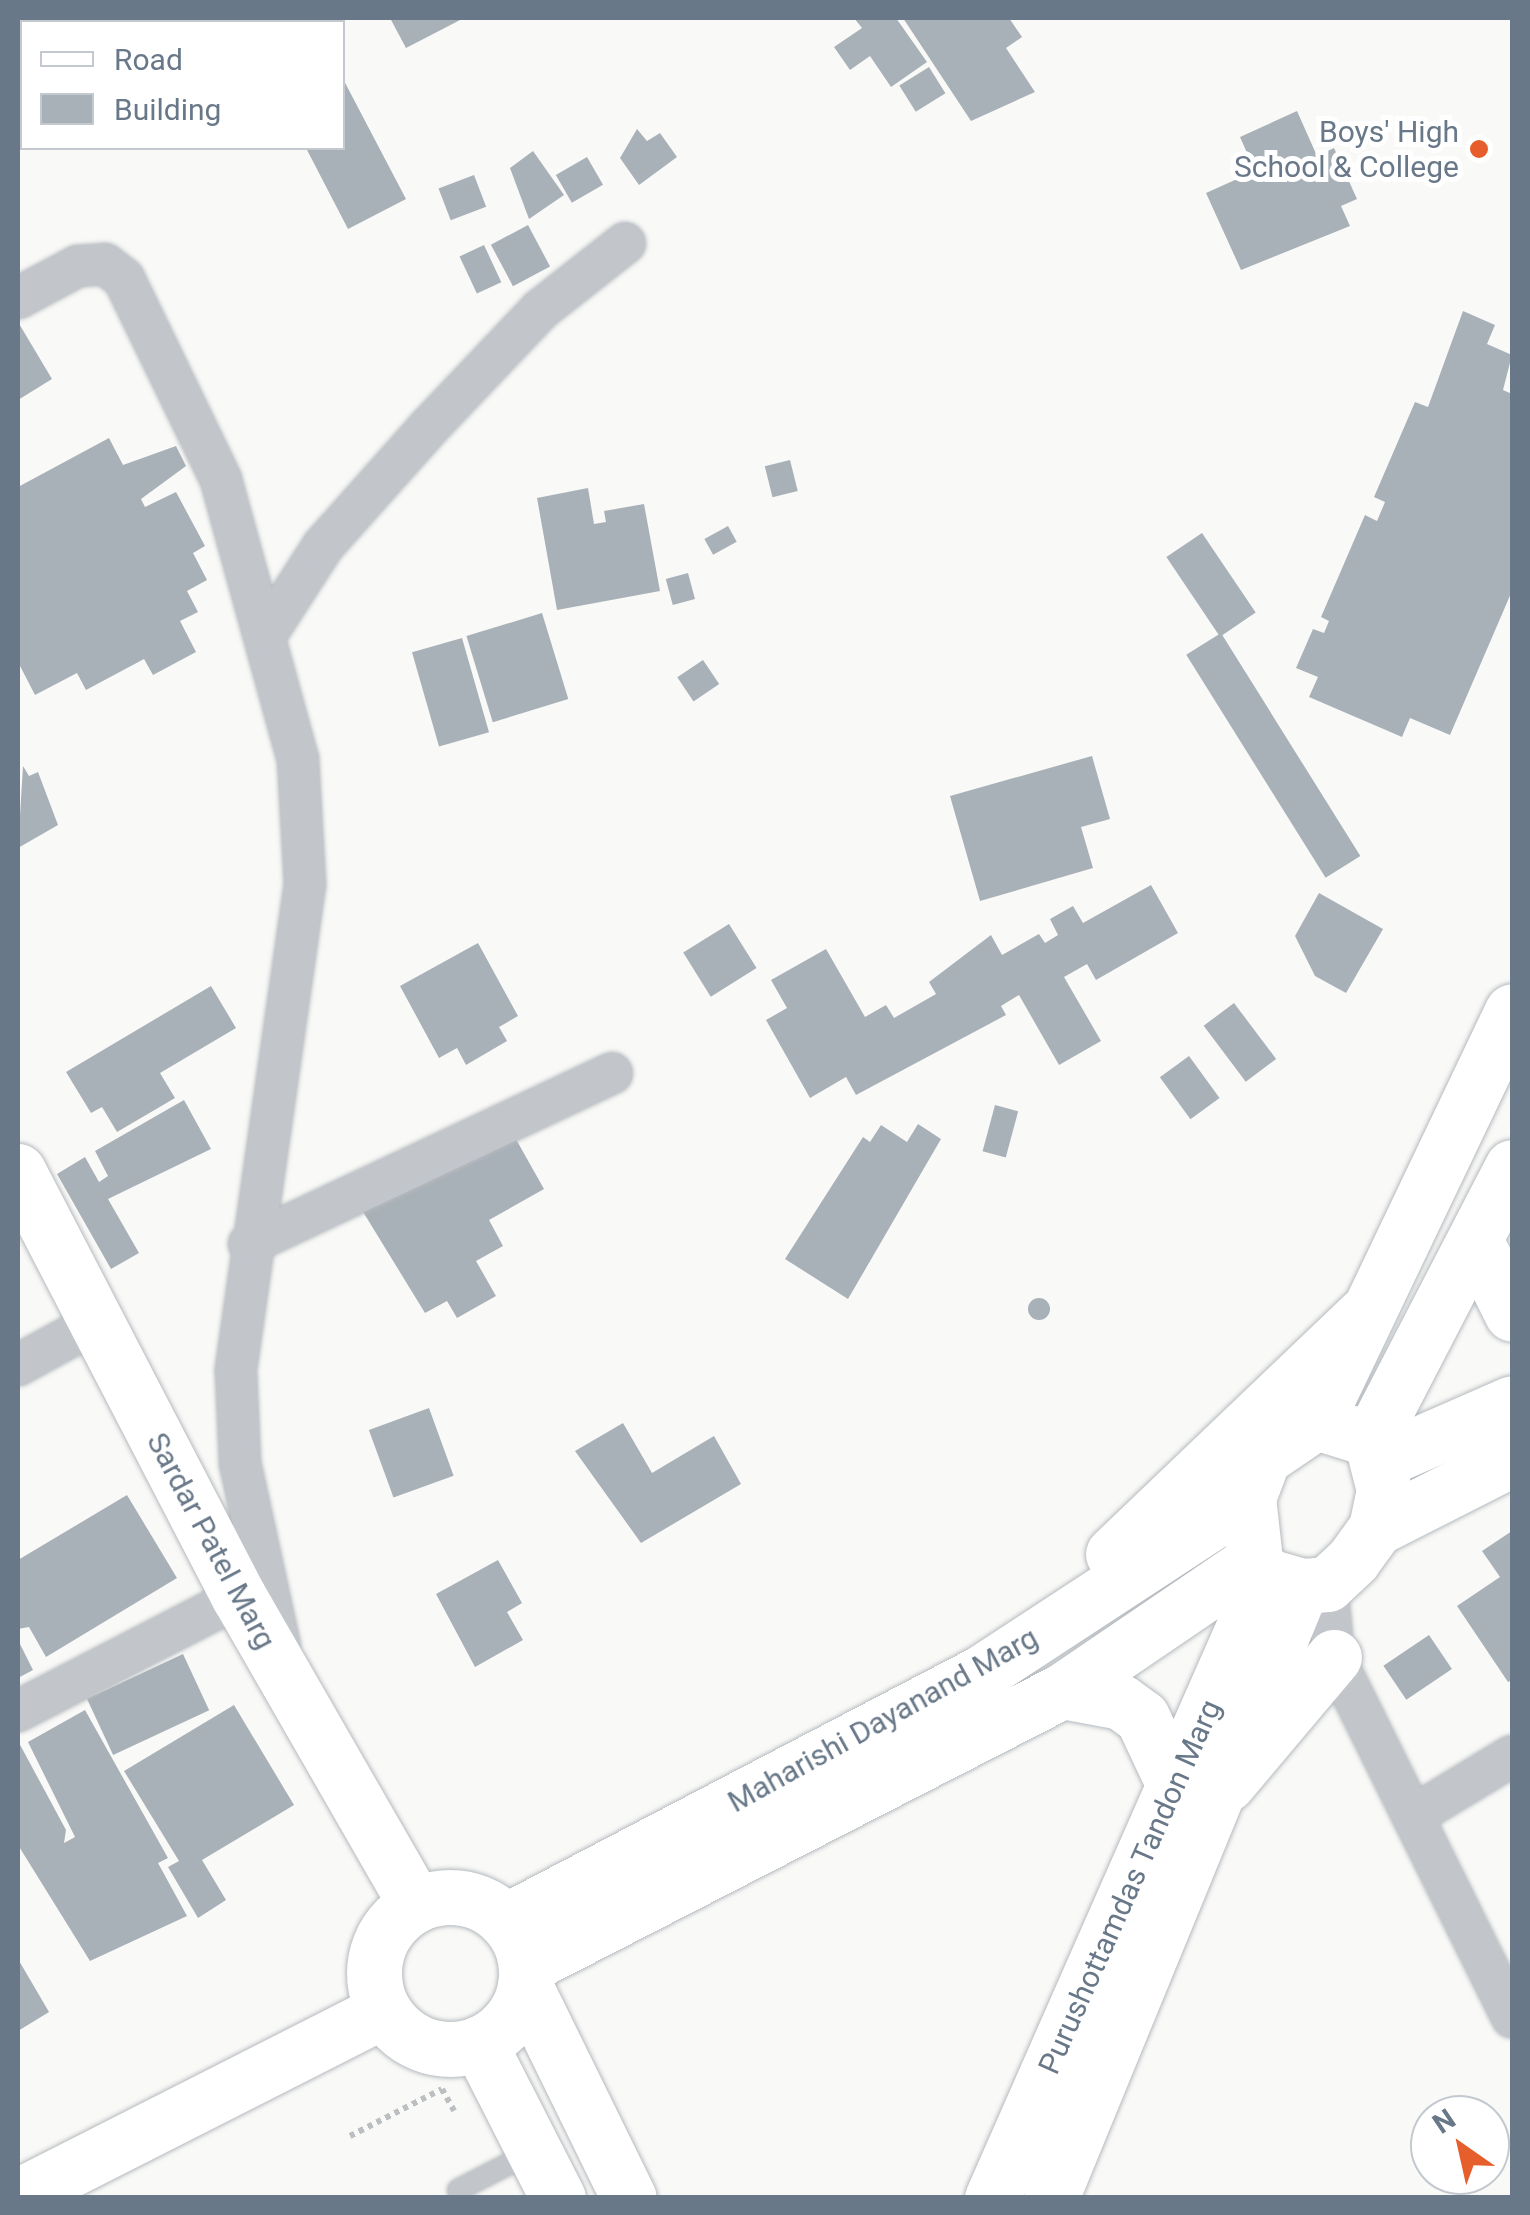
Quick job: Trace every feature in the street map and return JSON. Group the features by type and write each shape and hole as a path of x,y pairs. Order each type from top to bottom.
{"street":[{"path":"267,633 323,546 430,426 540,310 625,243"},
{"path":"18,298 78,266 105,264 124,279 221,480 267,633 298,759 306,884 249,1244 236,1371 240,1463 288,1683"},
{"path":"1512,1011 1384,1295 1316,1422 1263,1458 1248,1498 1334,1657 1512,2017"},
{"path":"249,1244 612,1073"},
{"path":"1376,1528 1376,1450 1512,1167"},
{"name":"Sardar Patel Marg","path":"18,1171 239,1597 416,1905"},
{"path":"1476,1242 1512,1314"},
{"path":"981,1673 1384,1295"},
{"path":"18,1365 95,1324"},
{"path":"1316,1422 1376,1450 1512,1403"},
{"path":"1288,1577 1512,1459"},
{"name":"Maharishi Dayanand Marg","path":"519,1958 981,1673 1248,1498"},
{"name":"Maharishi Dayanand Marg","path":"519,1958 1288,1577"},
{"name":"Purushottamdas Tandon Marg","path":"1051,2198 1201,1785 1288,1577"},
{"path":"18,1711 239,1597"},
{"path":"1062,1690 1121,1702 1142,1717 1201,1785 1334,1657"},
{"path":"1412,1816 1512,1756"},
{"name":"Purushottamdas Tandon Marg","path":"992,2198 1201,1785"},
{"path":"519,1958 513,2015 479,2042 422,2044 383,2011 374,1962 396,1919 416,1905 464,1898 519,1958 629,2198"},
{"path":"18,2196 383,2011"},
{"path":"479,2042 526,2174"}],"lane":[{"path":"458,2190 526,2174"}],"path":[{"path":"350,2136 442,2089 526,2174"}],"building":[{"path":"390,18 464,18 406,48"},
{"path":"854,18 896,18 927,62 891,87 870,56 850,70 834,47 862,28"},
{"path":"903,18 1009,18 1022,37 1006,48 1035,92 971,121"},
{"path":"929,67 945,93 916,112 899,86"},
{"path":"345,83 406,199 348,229 307,150 345,150"},
{"path":"1297,111 1317,156 1334,148 1357,199 1341,206 1350,226 1241,270 1206,193 1255,171 1240,137"},
{"path":"637,129 647,141 660,133 677,157 639,185 620,158"},
{"path":"533,151 564,195 529,219 510,168"},
{"path":"587,157 603,185 572,203 556,175"},
{"path":"474,175 486,207 451,220 439,189"},
{"path":"528,225 550,266 513,286 491,245"},
{"path":"484,245 501,282 477,294 460,256"},
{"path":"1463,311 1495,325 1487,344 1512,355 1503,390 1512,394 1512,591 1450,735 1410,718 1402,737 1309,697 1318,677 1296,668 1313,629 1324,633 1329,621 1321,617 1365,515 1377,521 1385,502 1374,497 1415,402 1428,407"},
{"path":"18,322 52,379 18,400"},
{"path":"109,438 123,465 176,446 186,466 141,499 145,507 176,492 205,546 193,553 207,580 187,591 198,612 180,621 196,652 153,675 144,659 86,690 77,673 35,695 18,662 18,487"},
{"path":"790,460 798,491 773,497 765,466"},
{"path":"588,488 594,524 606,522 604,511 644,504 660,591 557,610 537,498"},
{"path":"728,526 737,542 713,555 704,539"},
{"path":"1202,533 1256,613 1220,637 1166,557"},
{"path":"688,573 695,599 673,605 666,579"},
{"path":"542,613 568,699 493,722 466,636"},
{"path":"1221,633 1360,856 1326,878 1186,655"},
{"path":"462,638 489,732 439,747 412,652"},
{"path":"703,660 719,684 694,701 677,677"},
{"path":"1092,756 1110,819 1081,827 1093,868 980,901 950,796"},
{"path":"23,766 29,776 38,772 58,825 18,848"},
{"path":"1151,885 1178,933 1096,980 1087,964 1064,977 1101,1041 1059,1065 1019,995 1001,1006 1006,1015 856,1095 846,1077 810,1098 766,1020 787,1008 771,980 826,949 865,1017 886,1005 894,1018 936,994 929,982 991,935 1002,955 1039,934 1045,943 1058,935 1050,919 1073,906 1083,923"},
{"path":"1319,893 1383,929 1346,993 1315,976 1295,936"},
{"path":"729,924 757,968 711,997 683,953"},
{"path":"478,943 518,1016 499,1027 507,1041 466,1065 457,1048 439,1058 400,986"},
{"path":"211,986 236,1028 160,1073 175,1098 117,1132 102,1107 91,1113 66,1072"},
{"path":"1234,1003 1276,1059 1246,1082 1204,1026"},
{"path":"1189,1056 1220,1098 1190,1119 1160,1077"},
{"path":"184,1100 211,1149 108,1199 139,1253 111,1269 57,1174 85,1157 99,1182 108,1176 95,1151"},
{"path":"995,1105 1018,1111 1006,1158 983,1151"},
{"path":"918,1124 941,1139 848,1299 785,1259 863,1137 870,1142 881,1125 907,1142"},
{"path":"508,1125 544,1189 489,1220 503,1246 476,1261 496,1296 457,1318 447,1301 425,1313 357,1202"},
{"path":"1039,1298 1047,1301 1047,1317 1039,1320 1031,1317 1028,1309 1031,1301"},
{"path":"429,1408 454,1476 393,1498 369,1430"},
{"path":"623,1423 652,1473 714,1436 741,1484 641,1543 575,1451"},
{"path":"127,1495 177,1578 46,1657 29,1627 18,1629 18,1560"},
{"path":"1512,1531 1512,1680 1508,1682 1457,1606 1500,1577 1482,1551"},
{"path":"498,1560 522,1603 507,1612 523,1640 475,1667 436,1594"},
{"path":"1429,1635 1452,1669 1406,1700 1383,1666"},
{"path":"18,1640 33,1670 18,1678"},
{"path":"183,1654 209,1710 113,1755 87,1699"},
{"path":"234,1705 294,1805 202,1860 226,1900 198,1918 168,1867 179,1861 124,1771"},
{"path":"85,1710 168,1858 158,1863 187,1916 90,1961 18,1845 18,1741 66,1830 64,1843 75,1837 28,1742"},
{"path":"18,1959 49,2012 18,2031"}],"place":[{"name":"Boys' High School & College","path":"1479,149"}]}
